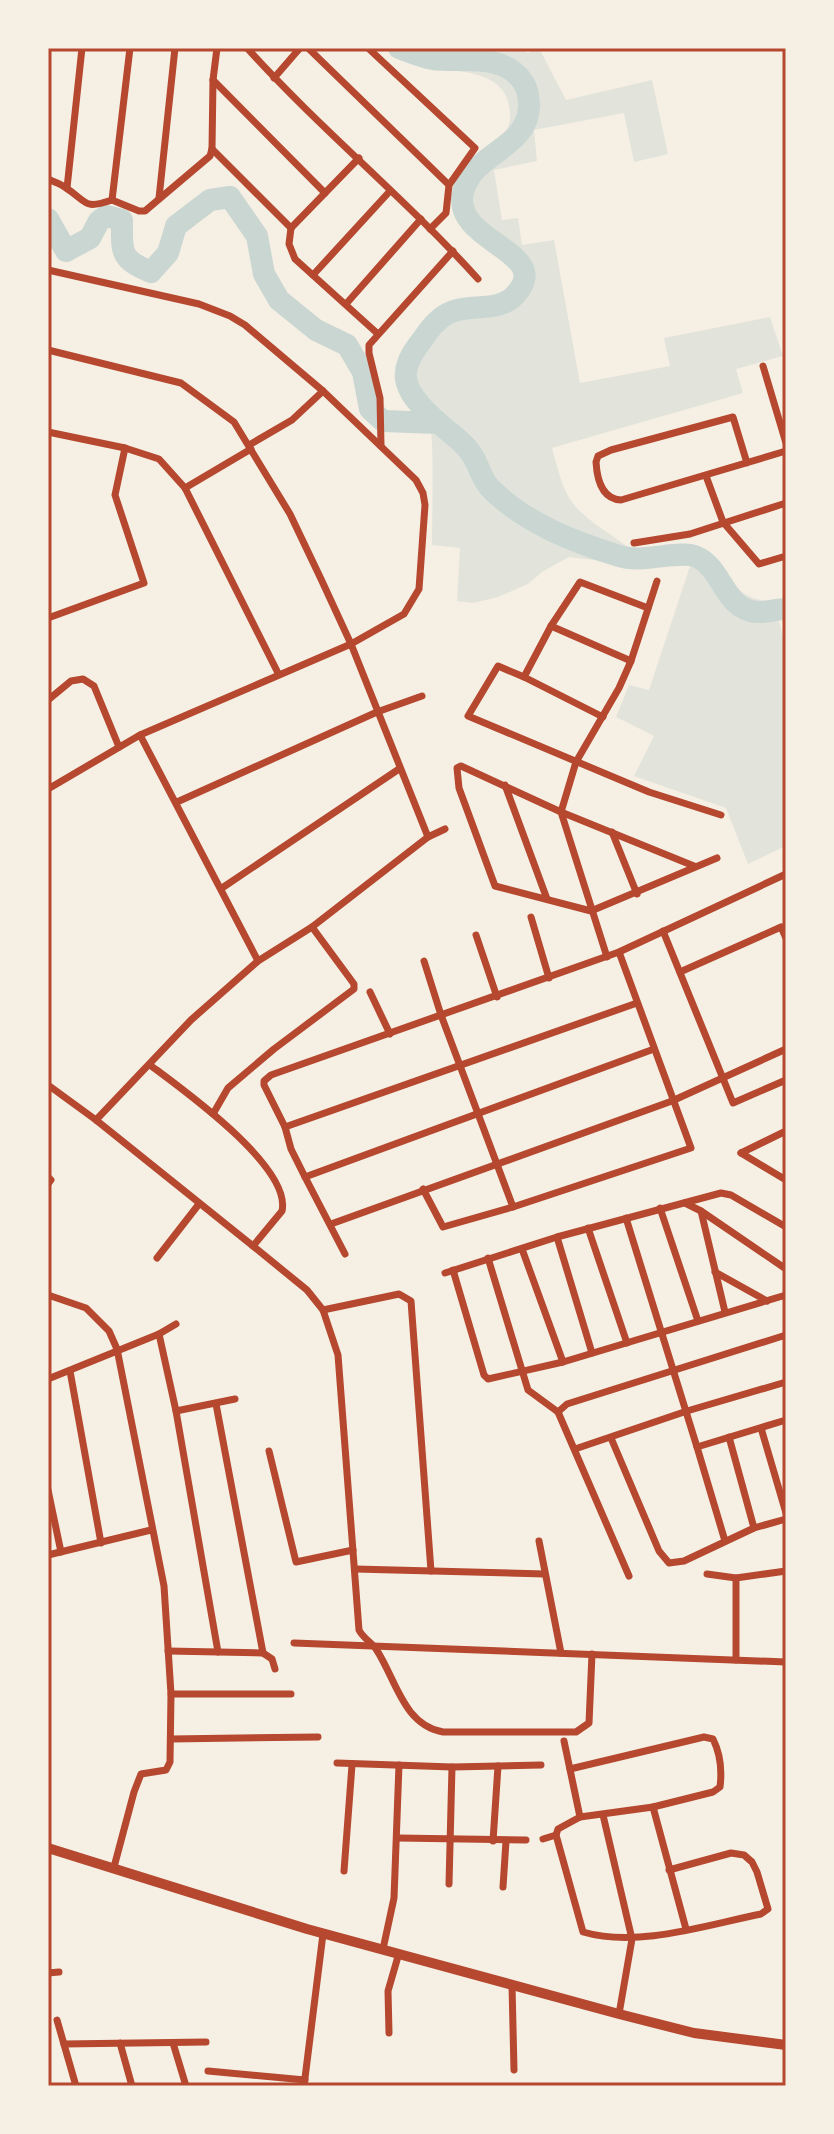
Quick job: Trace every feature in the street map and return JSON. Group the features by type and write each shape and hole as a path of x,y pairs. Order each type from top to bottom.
{"main road":[{"path":"48,1848 323,1934 619,2014 694,2033 786,2045"}],"street":[{"path":"67,188 82,48"},
{"path":"112,200 130,48"},
{"path":"159,198 175,48"},
{"path":"48,179 67,188 88,205 112,200 139,211 150,208 205,161 212,149 213,80 217,48"},
{"path":"247,48 478,279"},
{"path":"274,78 300,48"},
{"path":"308,48 449,185"},
{"path":"368,48 475,148 449,185 448,210 430,229"},
{"path":"213,80 325,193"},
{"path":"212,149 291,228"},
{"path":"359,158 291,228 291,251 295,259 378,334"},
{"path":"313,275 390,191"},
{"path":"346,304 421,219"},
{"path":"381,446 379,390 369,345 453,251"},
{"path":"48,270 199,304 245,325 323,391 416,480 423,493 425,538 419,589 404,614 351,644 140,735 48,789"},
{"path":"48,350 181,383 234,422 290,514 351,644 428,837"},
{"path":"763,366 786,443"},
{"path":"185,488 292,420 323,391"},
{"path":"747,463 733,417 611,450 598,456 596,462 604,494 614,500 706,476 786,451"},
{"path":"48,432 125,448 159,459 185,488 278,673"},
{"path":"48,618 144,583 115,495 125,448"},
{"path":"706,476 723,522 759,564 786,556"},
{"path":"634,543 690,534 786,503"},
{"path":"524,677 551,626 582,581 648,608"},
{"path":"607,957 561,812 576,762 631,661 657,581"},
{"path":"551,626 631,661"},
{"path":"603,717 498,666 468,716 649,792 721,815"},
{"path":"48,700 71,681 83,679 94,686 119,747"},
{"path":"177,802 377,712 422,696"},
{"path":"140,735 258,961"},
{"path":"694,866 561,812 461,766 455,770 495,886 591,911 717,858"},
{"path":"222,888 399,769"},
{"path":"505,784 547,899"},
{"path":"96,1120 191,1020 258,961 312,927 428,837 445,829"},
{"path":"612,832 637,894"},
{"path":"345,1254 291,1149 285,1127 264,1081 271,1075 607,957 786,874"},
{"path":"531,917 549,978"},
{"path":"680,972 783,926 786,938"},
{"path":"213,1114 228,1088 354,989 354,984 312,927"},
{"path":"663,931 733,1103 786,1080"},
{"path":"476,935 497,997"},
{"path":"423,1189 443,1227 691,1148 619,952"},
{"path":"424,961 477,1115 513,1207"},
{"path":"370,992 390,1034"},
{"path":"285,1127 637,1003"},
{"path":"305,1177 654,1049"},
{"path":"331,1224 672,1101 786,1049"},
{"path":"150,1065 213,1114 259,1157 281,1196 282,1211 253,1246"},
{"path":"48,1085 307,1290 323,1310 338,1355 359,1630 375,1647 414,1718 430,1730 443,1732 576,1732 589,1723 592,1654"},
{"path":"786,1132 741,1153 786,1180"},
{"path":"48,1177 51,1180 48,1184"},
{"path":"786,1227 731,1195 721,1193 588,1228 449,1271 486,1378 523,1373 563,1362 786,1295"},
{"path":"685,1203 786,1269"},
{"path":"157,1258 199,1204"},
{"path":"660,1208 698,1321"},
{"path":"701,1211 725,1312"},
{"path":"626,1218 725,1541"},
{"path":"588,1228 627,1343"},
{"path":"557,1237 592,1353"},
{"path":"522,1249 563,1362"},
{"path":"488,1258 528,1390 558,1412 629,1576"},
{"path":"715,1272 767,1301"},
{"path":"323,1310 399,1294 411,1301 431,1571"},
{"path":"49,1297 86,1308 109,1331 117,1349 164,1586 171,1694 170,1762 166,1770 141,1774 114,1867"},
{"path":"48,1379 159,1334 176,1324"},
{"path":"159,1334 176,1411 218,1652"},
{"path":"558,1412 567,1404 786,1335"},
{"path":"70,1371 101,1543"},
{"path":"575,1449 786,1382"},
{"path":"176,1411 235,1399"},
{"path":"216,1404 263,1653"},
{"path":"697,1447 786,1420"},
{"path":"611,1438 659,1551 669,1563 684,1561 786,1516 761,1428"},
{"path":"729,1437 754,1528"},
{"path":"269,1451 296,1562 353,1550"},
{"path":"48,1490 50,1514 61,1552"},
{"path":"48,1555 151,1530"},
{"path":"539,1541 561,1653"},
{"path":"355,1569 545,1574"},
{"path":"707,1574 736,1578 786,1571"},
{"path":"736,1578 736,1660"},
{"path":"294,1643 786,1662"},
{"path":"168,1651 263,1653 272,1659 275,1669"},
{"path":"171,1694 291,1694"},
{"path":"171,1739 318,1737"},
{"path":"543,1839 556,1835 563,1824 580,1817 653,1807 713,1792 720,1787 718,1749 713,1739 704,1737 570,1769"},
{"path":"564,1741 580,1817"},
{"path":"337,1763 452,1767 541,1765"},
{"path":"344,1871 352,1765"},
{"path":"383,1949 394,1898 399,1765"},
{"path":"493,1841 498,1766"},
{"path":"449,1884 452,1767"},
{"path":"653,1807 686,1929"},
{"path":"603,1815 632,1939 619,2014"},
{"path":"556,1835 583,1932 605,1938 632,1939 761,1914 768,1909 757,1872 744,1855 731,1853 669,1870"},
{"path":"398,1838 526,1840"},
{"path":"503,1887 506,1841"},
{"path":"208,2071 304,2083 323,1934"},
{"path":"389,2033 388,1991 399,1953"},
{"path":"48,1973 59,1972"},
{"path":"512,1985 514,2070"},
{"path":"57,2020 76,2086"},
{"path":"64,2044 206,2042"},
{"path":"120,2043 132,2086"},
{"path":"173,2043 186,2086"}],"shaded area":[{"path":"389,48 518,48 528,53 539,48 566,100 652,80 668,154 634,162 624,113 534,130 537,161 494,170 502,220 518,218 522,245 554,240 580,383 670,366 664,338 770,317 783,356 736,369 743,393 552,448 570,499 585,516 620,542 644,550 692,545 714,559 745,594 774,601 786,649 786,846 748,864 726,808 634,776 654,736 616,717 629,685 649,690 692,560 627,564 569,557 528,584 498,597 473,603 457,601 460,548 432,545 431,428 410,395 403,369 409,351 443,309 500,297 517,286 516,274 510,264 464,224 457,194 461,179 469,167 500,139 510,117 506,97 496,84 481,76 404,59"}],"waterway":[{"path":"399,48 433,59 482,61 505,66 523,82 529,102 527,120 520,132 478,168 463,192 463,209 472,223 513,257 522,268 524,280 508,301 443,316 410,359 406,372 410,391 434,419 467,447 492,490 520,513 568,538 619,556 697,557 713,570 730,596 745,609 760,612 786,609"},
{"path":"48,219 66,251 90,238 99,221 106,216 122,220 124,253 133,263 151,272 168,253 176,226 210,200 230,197 257,236 264,274 279,300 316,330 347,345 363,372 370,409 383,421 438,423"}]}
